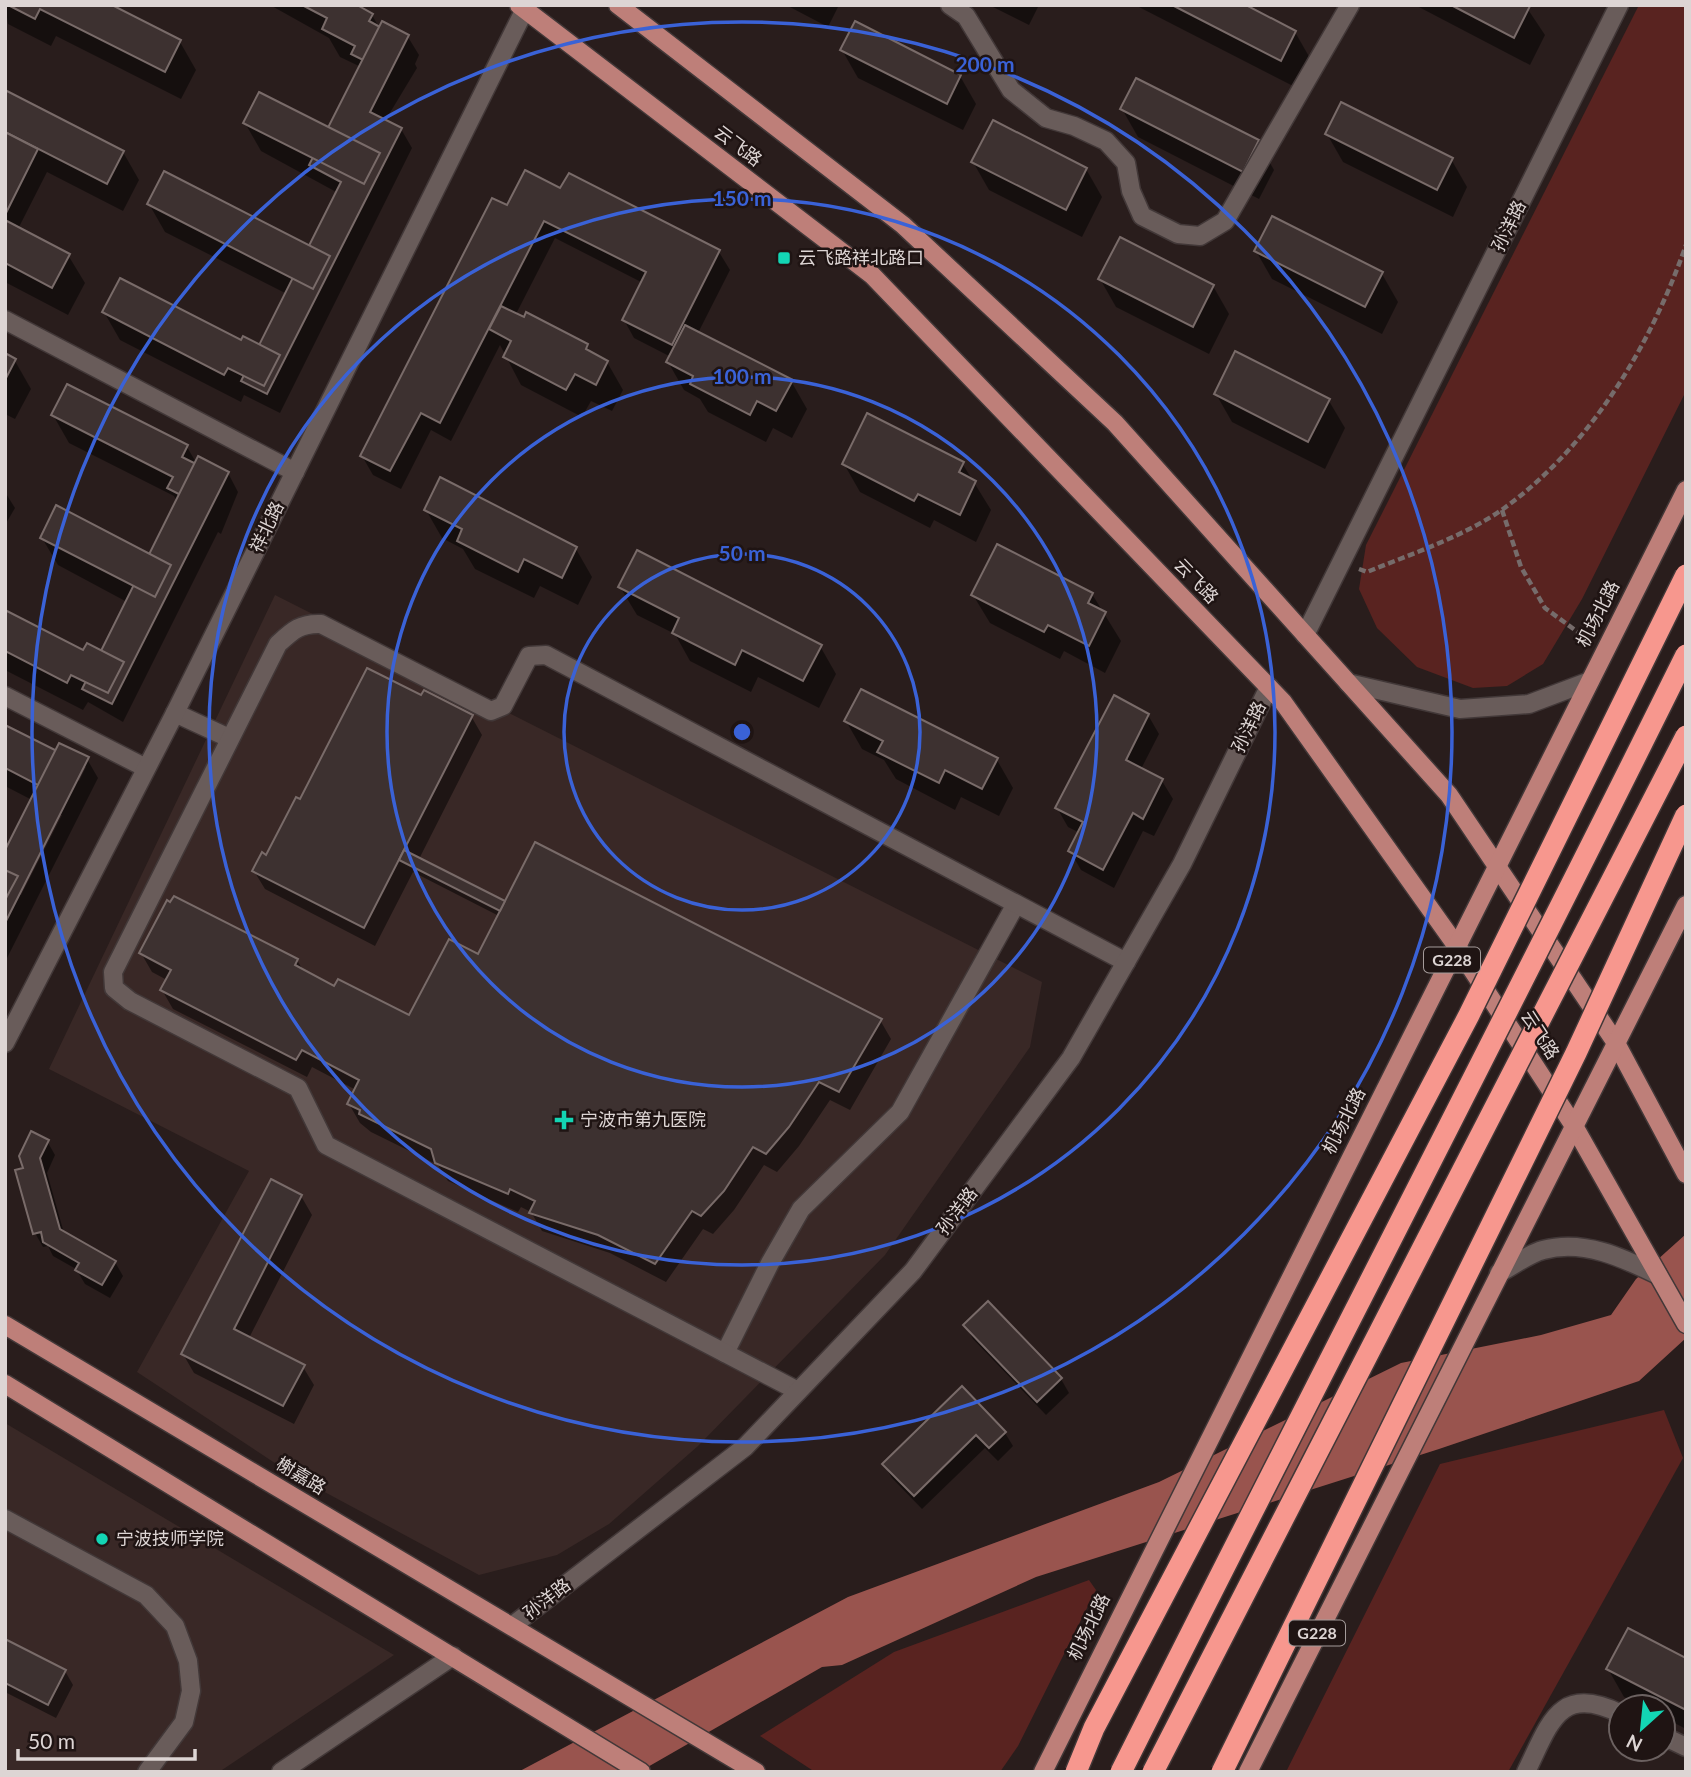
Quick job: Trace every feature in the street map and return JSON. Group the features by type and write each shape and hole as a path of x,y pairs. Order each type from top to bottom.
{"highway":[{"path":"1076,1772 1094,1728 1469,1015 1686,575"},
{"path":"1121,1772 1307,1402 1508,1013 1686,655"},
{"path":"1153,1772 1686,736"},
{"path":"1222,1772 1576,1053 1686,815"}],"main road":[{"path":"618,5 903,225 1115,423 1450,795 1616,1043 1686,1174"},
{"name":"云飞路","path":"524,6 872,275 1283,702 1458,948 1574,1126 1686,1324"},
{"name":"机场北路","path":"1042,1772 1686,490"},
{"name":"G228","path":"1248,1772 1686,905"},
{"name":"榭嘉路","path":"5,1325 748,1767"},
{"path":"5,1384 641,1772"}],"street":[{"path":"950,5 966,16 1011,90 1046,118 1074,126 1106,141 1126,163 1131,191 1142,216 1178,234 1200,236 1225,221 1350,5"},
{"name":"孙洋路","path":"1306,635 1619,5"},
{"name":"祥北路","path":"5,1043 175,713 524,6"},
{"path":"5,320 295,471"},
{"path":"798,1391 326,1145 298,1088 130,1001 114,988 113,972 278,644 306,623 321,624 491,711 503,706 529,656 546,655 1126,962"},
{"path":"1348,683 1460,709 1529,704 1590,681"},
{"name":"孙洋路","path":"512,1626 745,1447 913,1271 1071,1058 1182,864 1269,687"},
{"path":"5,696 146,768"},
{"path":"175,713 229,738"},
{"path":"725,1353 770,1263 801,1209 900,1112 1016,904"},
{"path":"1499,1273 1543,1250 1587,1249 1615,1254 1659,1276"},
{"path":"5,1519 146,1595 175,1626 188,1661 191,1691 184,1722 147,1772"},
{"path":"281,1772 453,1656"},
{"path":"1526,1772 1554,1715 1576,1702 1598,1703 1607,1707"}],"path":[{"path":"1342,561 1367,572 1443,540 1502,510 1569,450 1627,373 1667,300 1686,245"},
{"path":"1502,510 1521,567 1545,608 1604,652"}],"shaded area":[{"path":"1639,5 1686,5 1686,391 1582,599 1543,664 1507,686 1473,688 1417,667 1377,628 1359,589 1366,545"},
{"name":"宁波市第九医院","path":"275,595 1042,982 1030,1047 885,1255 698,1446 609,1524 557,1555 479,1575 293,1475 137,1372 249,1171 49,1069"},
{"path":"1686,1234 1686,1338 1639,1381 1439,1449 1036,1577 842,1665 822,1667 639,1772 518,1772 848,1597 1159,1482 1401,1363 1541,1335 1611,1315 1636,1279"},
{"path":"1664,1410 1683,1458 1508,1772 1286,1772 1440,1464"},
{"name":"宁波技师学院","path":"5,1423 394,1655 219,1772 5,1772"},
{"path":"1089,1580 1096,1590 1018,1746 1000,1772 815,1772 760,1736 894,1652"}],"building":[{"path":"8,5 112,5 181,40 165,72 40,9 35,19"},
{"path":"302,5 357,5 373,14 369,21 402,39 385,71 351,54 355,46 322,29 327,18"},
{"path":"1172,5 1246,5 1296,31 1281,61"},
{"path":"1451,5 1529,5 1530,6 1514,38"},
{"path":"382,21 409,35 370,112 402,128 267,394 241,381 341,182 309,165"},
{"path":"855,21 961,75 947,104 840,50"},
{"path":"1136,78 1259,140 1243,172 1120,109"},
{"path":"5,90 124,151 107,184 5,132"},
{"path":"259,92 380,153 364,184 243,123"},
{"path":"1341,102 1453,158 1437,190 1325,134"},
{"path":"993,120 1087,168 1066,210 971,162"},
{"path":"5,132 38,149 5,215"},
{"path":"525,170 560,188 569,173 720,250 672,345 622,320 646,272 544,221 440,423 421,413 390,471 360,456 492,198 507,205"},
{"path":"164,171 330,256 313,289 147,204"},
{"path":"1272,216 1383,272 1365,307 1254,251"},
{"path":"5,220 70,254 52,288 5,263"},
{"path":"1120,237 1214,285 1193,327 1098,279"},
{"path":"120,278 241,340 243,336 280,355 264,386 228,368 224,375 102,312"},
{"path":"501,306 524,317 526,312 588,344 586,349 608,361 596,385 575,374 566,390 503,357 511,341 489,329"},
{"path":"685,325 793,380 776,411 757,401 750,415 690,384 693,376 666,362"},
{"path":"1235,351 1330,399 1308,442 1214,394"},
{"path":"5,353 16,359 5,380"},
{"path":"67,384 188,445 182,457 220,476 204,507 167,488 173,477 51,415"},
{"path":"867,413 964,462 959,472 976,481 960,515 918,494 914,501 842,464"},
{"path":"198,456 229,472 112,704 82,689"},
{"path":"440,477 577,547 562,578 524,559 518,572 457,541 462,529 424,510"},
{"path":"56,505 171,565 155,597 40,538"},
{"path":"997,544 1093,593 1088,603 1106,612 1089,646 1048,625 1044,632 971,595"},
{"path":"637,550 822,645 803,681 742,650 735,665 672,633 679,618 618,587"},
{"path":"5,610 83,650 87,643 124,662 108,693 71,675 67,683 5,651"},
{"path":"367,668 421,695 424,690 473,715 364,928 252,871 262,852 266,855 296,797 300,799"},
{"path":"861,689 998,758 982,789 945,770 939,783 877,752 883,741 844,721"},
{"path":"1114,695 1149,714 1126,760 1163,779 1143,819 1133,813 1103,870 1068,851 1083,822 1055,808"},
{"path":"5,725 75,760 57,795 5,768"},
{"path":"59,743 89,757 5,923 5,850"},
{"path":"535,842 882,1019 839,1092 819,1082 789,1127 766,1154 753,1147 724,1191 701,1216 692,1211 655,1264 598,1235 529,1213 535,1201 510,1189 508,1194 435,1163 431,1149 359,1114 360,1110 347,1104 359,1080 302,1050 296,1060 160,990 171,970 139,953 167,900 170,902 174,896 298,959 295,965 334,986 338,979 409,1015 449,939 478,954"},
{"path":"404,850 505,901 500,911 399,860"},
{"path":"5,870 18,876 5,900"},
{"path":"31,1131 49,1140 40,1158 60,1229 116,1261 102,1285 75,1270 79,1263 43,1242 41,1232 33,1234 15,1170 23,1168 19,1156"},
{"path":"271,1179 302,1195 234,1329 305,1365 283,1406 181,1354"},
{"path":"988,1301 1062,1378 1037,1402 963,1325"},
{"path":"962,1386 1006,1432 989,1448 976,1435 914,1496 882,1464"},
{"path":"1628,1628 1686,1658 1686,1710 1677,1705 1677,1693 1653,1693 1606,1669"},
{"path":"5,1639 66,1670 48,1705 5,1683"}],"place":[{"name":"云飞路祥北路口","path":"784,258"},
{"name":"宁波市第九医院","path":"564,1120"},
{"name":"宁波技师学院","path":"102,1539"}]}
